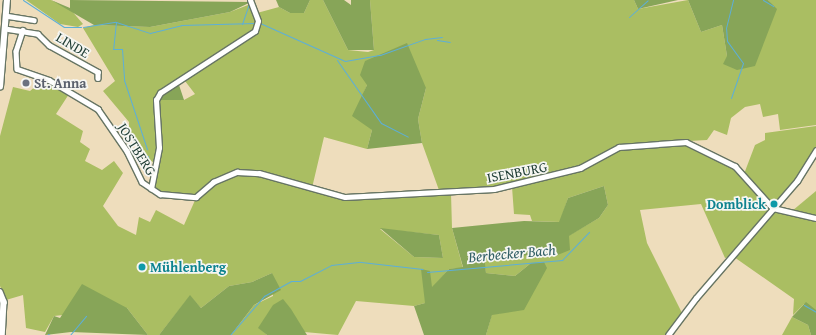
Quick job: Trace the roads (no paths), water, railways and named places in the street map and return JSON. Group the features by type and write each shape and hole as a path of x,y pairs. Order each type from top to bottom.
{"main road":[{"path":"0,87 8,28 8,0"},
{"path":"0,292 4,302 2,335"}],"street":[{"name":"JOSTBERG","path":"152,189 159,148 156,100 160,93 255,31 258,20 250,0"},
{"path":"8,16 34,20"},
{"name":"LINDE","path":"8,28 38,34 49,45 98,72 98,78"},
{"name":"JOSTBERG","path":"23,30 16,51 17,70 49,80 98,110 127,151 142,182 152,189 196,197 213,182 237,172"},
{"name":"ISENBURG","path":"237,172 259,173 345,197 414,195 512,186 580,168 619,147 686,142 735,166 773,208"},
{"path":"668,335 683,313 797,181 816,151"},
{"path":"773,208 816,218"}],"waterway":[{"path":"23,0 64,27 81,27"},
{"path":"629,17 648,0"},
{"path":"731,98 743,63 727,41 726,28 733,0"},
{"path":"763,0 773,6"},
{"path":"242,24 249,4"},
{"path":"116,22 113,49 122,49 124,80 147,149"},
{"path":"83,27 116,22 150,33 181,25 255,23"},
{"path":"260,23 345,61 380,55 425,39 442,37"},
{"path":"437,40 450,42"},
{"path":"337,60 381,123 408,137"},
{"path":"148,156 149,163"},
{"name":"Berbecker Bach","path":"427,272 562,260 589,232"},
{"name":"Berbecker Bach","path":"230,335 264,296 291,281 300,281 331,265 361,262 423,269"},
{"path":"804,305 816,312"},
{"path":"70,335 86,316"}],"place":[{"name":"St. Anna","path":"26,83"},
{"name":"Domblick","path":"774,204"},
{"name":"Mühlenberg","path":"142,267"}]}
